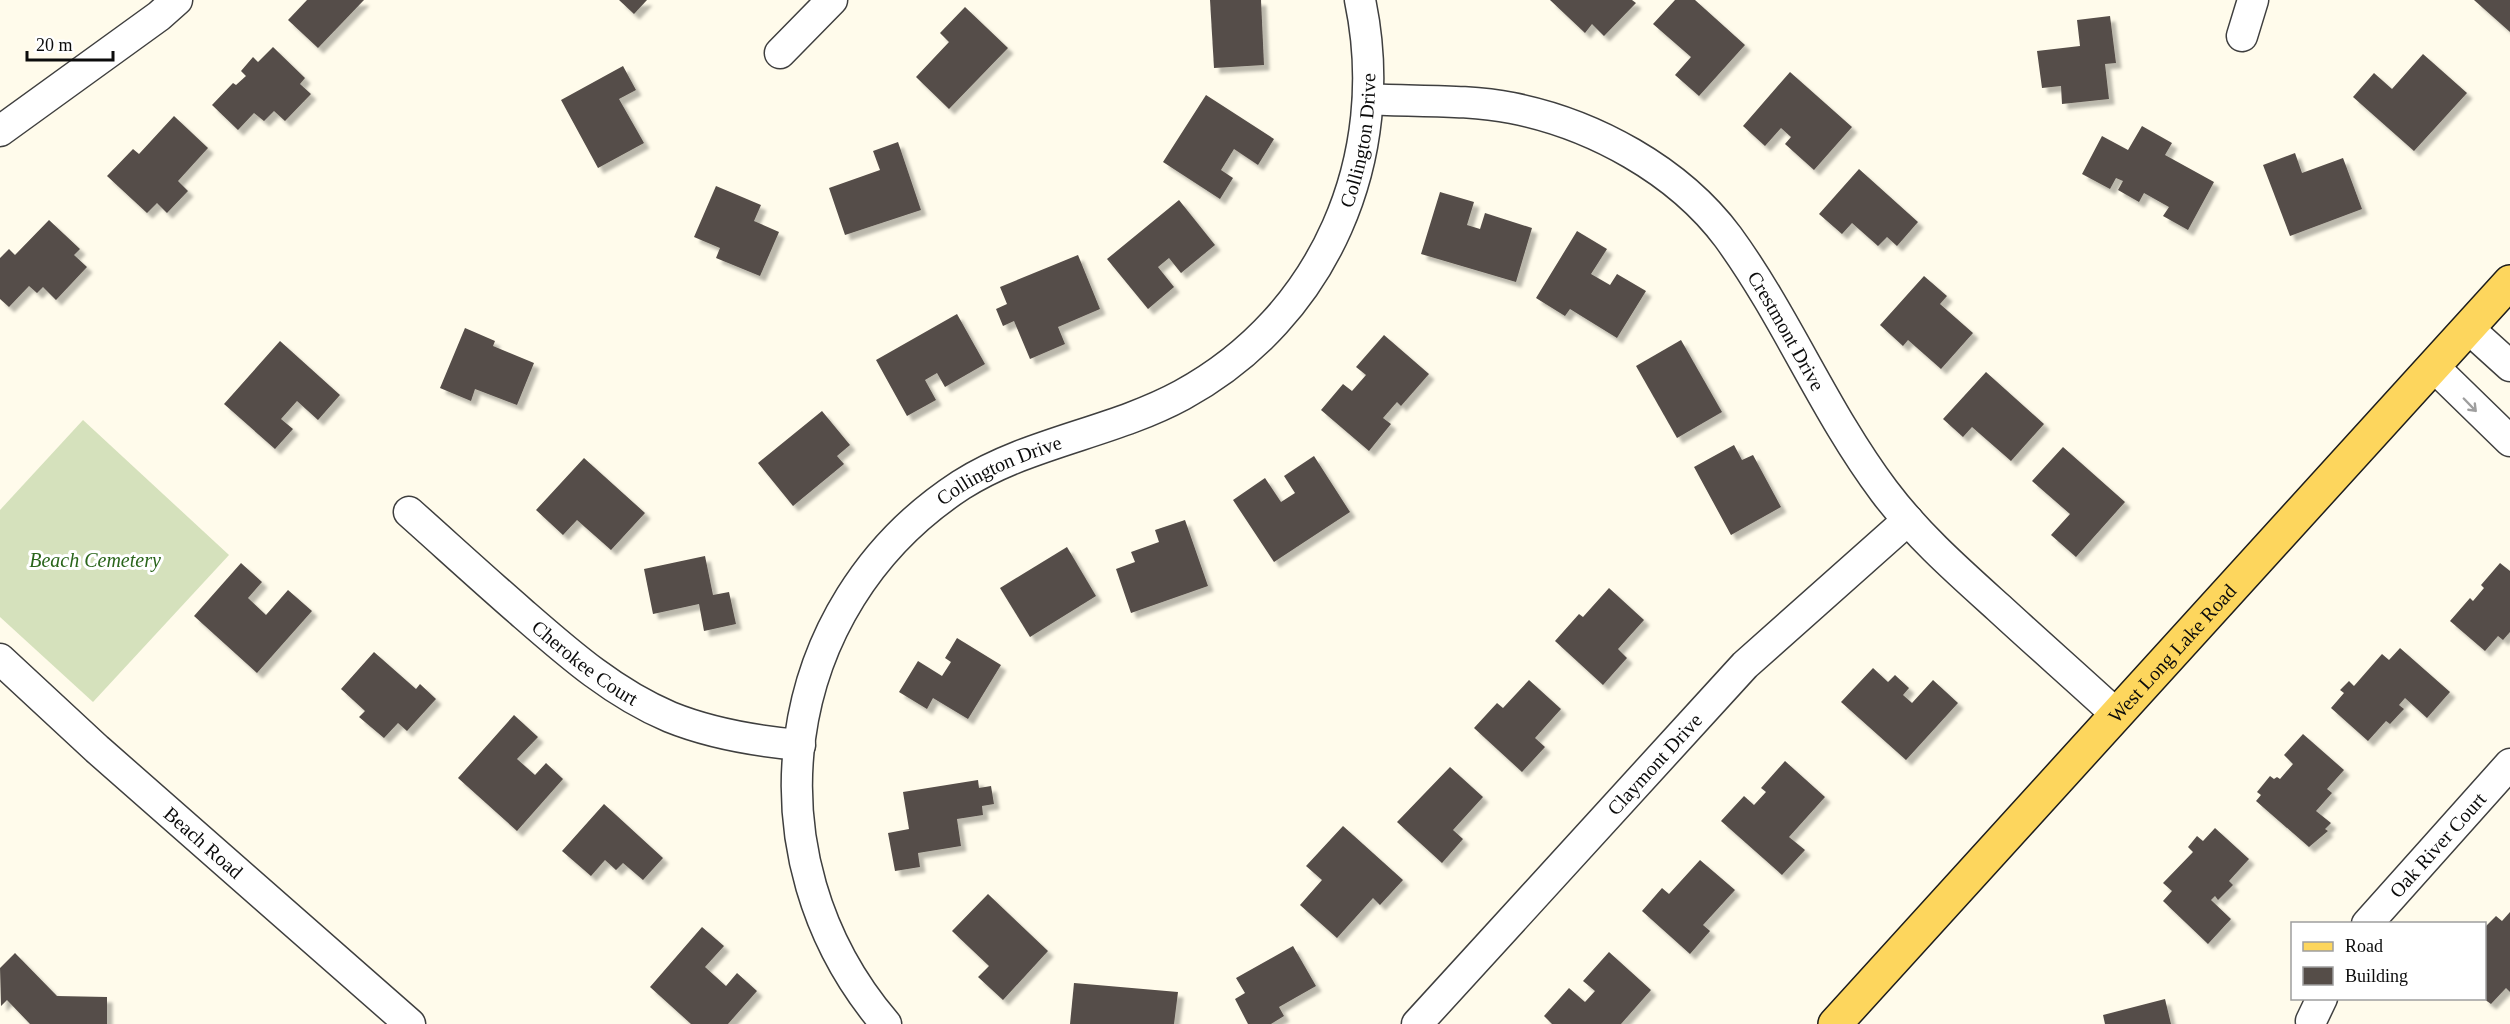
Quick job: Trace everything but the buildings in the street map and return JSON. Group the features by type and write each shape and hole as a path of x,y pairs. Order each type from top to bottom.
{"main road":[{"name":"West Long Lake Road","path":"1835,1024 2510,282"}],"street":[{"path":"0,131 150,23 177,0"},
{"path":"780,53 832,0"},
{"name":"Collington Drive","path":"869,1018 825,928 803,862 797,824 796,778 806,704 815,669 846,605 871,568 898,537 928,509 963,484 996,467 1032,451 1144,412 1182,395 1218,372 1250,347 1277,320 1312,274 1342,217 1356,179 1364,142 1370,60 1360,0"},
{"path":"2242,36 2253,0"},
{"name":"Crestmont Drive","path":"1368,99 1510,108 1550,117 1626,150 1696,202 1726,235 1772,305 1834,417 1908,520 1943,557 2117,715"},
{"path":"2468,328 2510,366"},
{"path":"2433,366 2510,441"},
{"name":"Cherokee Court","path":"409,512 567,652 600,678 633,698 670,717 709,730 765,742 800,745"},
{"name":"Claymont Drive","path":"1418,1024 1745,665 1908,520"},
{"name":"Beach Road","path":"0,659 97,749 410,1024"},
{"name":"Oak River Court","path":"2369,922 2510,764"}],"green space":[{"name":"Beach Cemetery","path":"83,420 229,555 93,702 0,617 0,510"}]}
